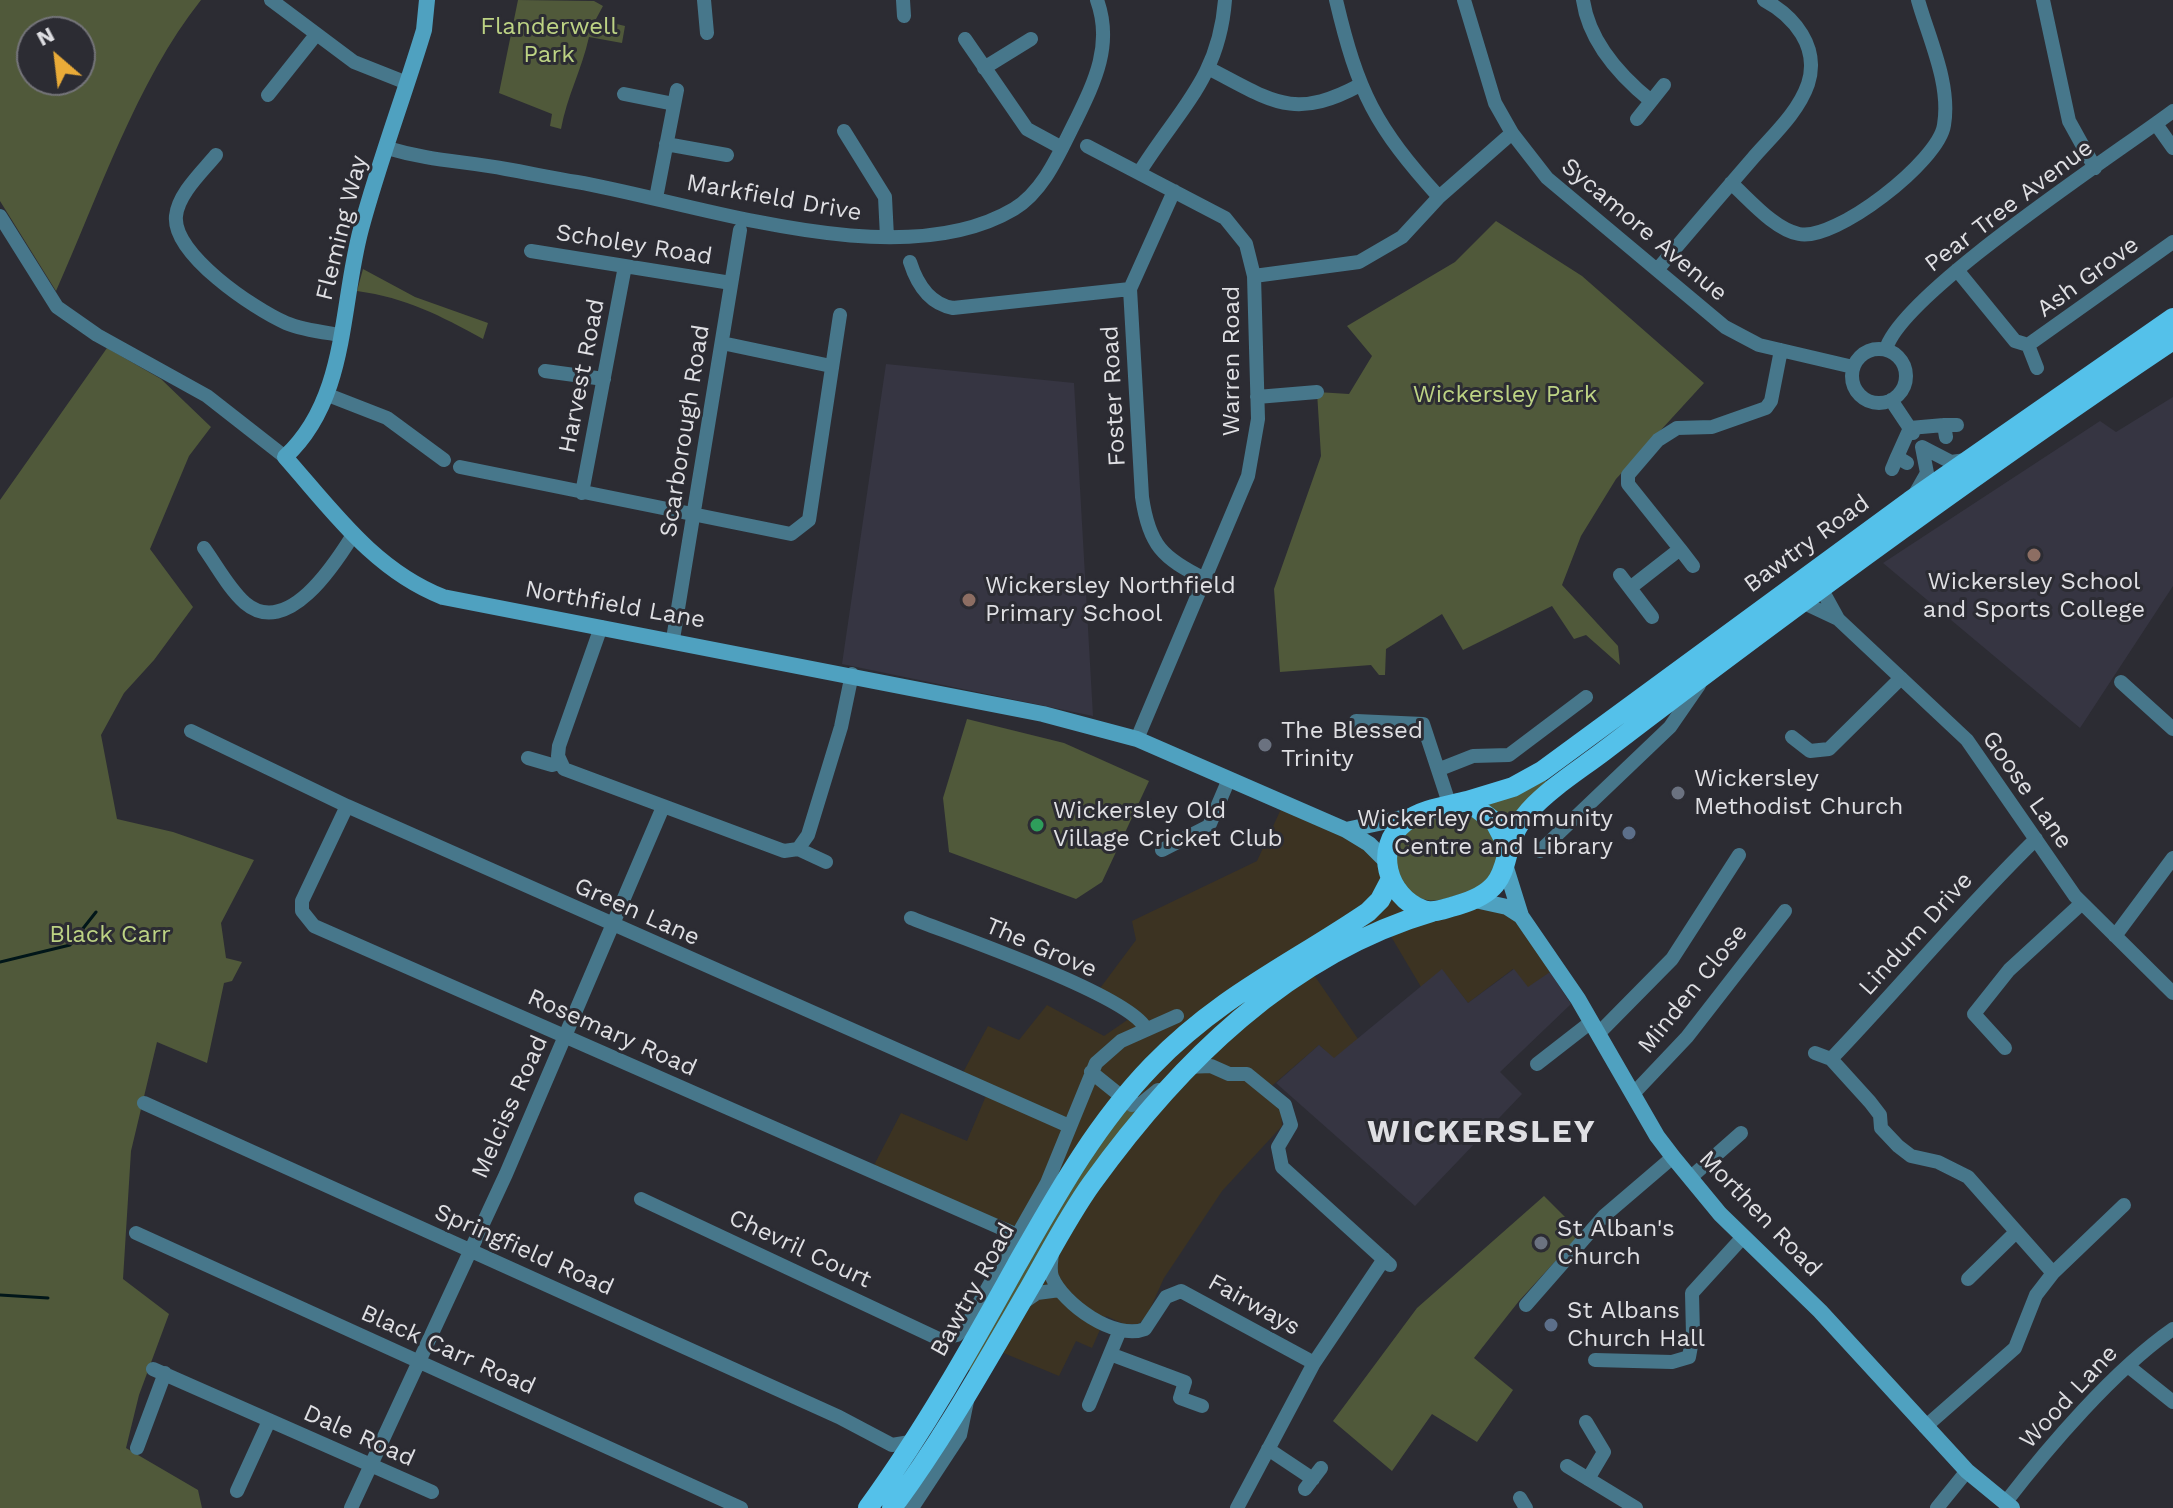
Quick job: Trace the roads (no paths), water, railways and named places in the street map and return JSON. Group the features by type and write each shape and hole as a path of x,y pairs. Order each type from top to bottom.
{"main road":[{"name":"Bawtry Road","path":"1459,803 1513,787 1538,774 1910,501 2173,318"},
{"name":"Bawtry Road","path":"1507,845 1533,807 1708,671 2052,421 2173,340"},
{"path":"1459,803 1495,822 1507,845 1506,868 1492,890 1475,900 1432,912 1407,900 1389,871 1391,839 1405,822 1417,815 1459,803"},
{"name":"Bawtry Road","path":"868,1508 916,1440 1066,1177 1088,1142 1123,1099 1190,1029 1228,999 1368,912 1380,900 1389,871"},
{"name":"Bawtry Road","path":"892,1508 969,1393 1092,1183 1183,1070 1227,1030 1318,962 1373,933 1432,912"}],"street":[{"path":"271,0 315,36 354,62 407,83"},
{"name":"Fleming Way","path":"285,457 310,429 328,395 358,241 424,30 427,0"},
{"path":"707,33 708,0"},
{"path":"903,0 904,16"},
{"name":"Markfield Drive","path":"387,148 436,162 505,168 842,236 887,237 953,232 1013,210 1037,188 1062,148 1099,72 1103,20 1097,0"},
{"path":"1139,173 1210,69 1219,42 1225,0"},
{"path":"1336,0 1348,52 1360,85 1395,149 1439,197"},
{"name":"Sycamore Avenue","path":"1464,0 1484,75 1512,133 1547,178 1725,327 1759,345 1853,367"},
{"path":"1583,0 1590,29 1604,53 1651,101"},
{"path":"1731,183 1782,227 1809,235 1837,227 1917,167 1934,148 1944,130 1945,115 1942,84 1918,0"},
{"path":"2043,0 2069,121 2095,168"},
{"path":"1657,270 1791,114 1808,83 1810,58 1803,34 1796,22 1770,1"},
{"path":"268,95 315,36"},
{"path":"965,39 1027,129 1062,148"},
{"path":"984,68 1031,39"},
{"path":"1210,69 1290,106 1320,104 1360,85"},
{"path":"1637,119 1664,85"},
{"path":"624,94 676,97 656,198"},
{"name":"Pear Tree Avenue","path":"1886,349 1905,316 1957,270 2173,111"},
{"path":"2156,124 2173,148"},
{"path":"844,131 885,197 887,237"},
{"path":"1254,276 1359,262 1402,237 1439,197 1512,133"},
{"path":"666,144 727,155"},
{"name":"Warren Road","path":"1087,146 1217,212 1235,227 1252,258 1254,276 1257,435 1248,476 1137,739"},
{"path":"216,155 181,200 176,226 181,242 191,254 265,312 306,329 340,335"},
{"name":"Foster Road","path":"1174,191 1130,289 1146,526 1154,542 1170,560 1205,579"},
{"name":"Northfield Lane","path":"0,216 47,297 61,310 97,335 207,396 285,457 353,535 397,574 443,597 1010,705 1137,739 1346,830 1369,844 1389,871"},
{"name":"Scarborough Road","path":"673,639 740,230"},
{"name":"Ash Grove","path":"2028,345 2173,242"},
{"name":"Scholey Road","path":"531,251 731,283"},
{"path":"910,262 915,278 931,298 953,308 1130,289"},
{"name":"Harvest Road","path":"582,493 625,266"},
{"path":"1957,270 2015,341 2028,345 2037,368"},
{"path":"460,467 782,534 801,530 809,520 840,315"},
{"path":"722,343 831,366"},
{"path":"1886,349 1895,353 1906,368 1904,388 1891,400 1880,403 1859,394 1853,385 1853,367 1865,352 1886,349"},
{"path":"1693,566 1628,484 1628,475 1667,433 1687,426 1712,427 1766,408 1771,401 1781,350"},
{"path":"545,371 604,379"},
{"path":"1257,397 1317,392"},
{"path":"328,395 387,418 444,460"},
{"path":"1891,400 1922,447 1927,473 1910,501"},
{"path":"1910,428 1949,429"},
{"path":"1898,463 1910,428"},
{"path":"1922,447 1951,462 1971,459"},
{"path":"204,548 245,603 266,611 297,603 307,596 334,565 353,535"},
{"path":"1630,588 1680,549"},
{"path":"1620,575 1652,617"},
{"path":"1785,593 1806,584 1817,585 1822,590"},
{"name":"Goose Lane","path":"1822,590 1838,619"},
{"name":"Goose Lane","path":"1804,603 1838,619 1967,740 2082,903 2173,993"},
{"path":"601,627 559,746 559,763 570,773 784,851 798,849 826,862"},
{"name":"Bawtry Road","path":"1540,851 1670,727 1708,671"},
{"path":"798,849 808,835 841,727 852,674"},
{"path":"1792,737 1810,751 1829,749 1901,678"},
{"path":"2121,682 2173,729"},
{"path":"1440,769 1473,756 1500,757 1517,752 1586,697"},
{"path":"1356,721 1423,724 1440,769 1459,803"},
{"name":"Green Lane","path":"191,731 347,806 1069,1126"},
{"path":"1623,736 1639,755"},
{"path":"528,758 552,765 559,763"},
{"path":"1162,850 1209,826 1229,779"},
{"name":"Rosemary Road","path":"347,806 305,892 302,911 314,926 1017,1235"},
{"name":"Melciss Road","path":"351,1508 565,1037 663,807"},
{"path":"1346,830 1417,815"},
{"name":"Lindum Drive","path":"1831,1059 1913,973 1946,931 2036,839"},
{"path":"1537,1064 1595,1028 1672,959 1739,855"},
{"path":"2115,936 2173,858"},
{"name":"Morthen Road","path":"1506,868 1521,916 1595,1028 1673,1157 1743,1237 1820,1311 1967,1471 2009,1505"},
{"path":"1475,900 1507,907 1521,916"},
{"path":"2005,1048 1974,1014 2009,970 2082,903"},
{"name":"Minden Close","path":"1633,1094 1687,1037 1785,911"},
{"name":"The Grove","path":"911,918 1069,981 1137,1017 1146,1029"},
{"name":"Bawtry Road","path":"939,1339 957,1335 965,1328 1051,1175 1091,1072 1106,1052 1146,1029 1177,1016"},
{"path":"1219,1067 1218,1052 1227,1030"},
{"path":"1815,1053 1831,1059 1870,1102 1880,1115 1881,1128 1887,1137 1911,1156 1938,1162 1968,1177 2053,1273"},
{"path":"1183,1070 1219,1067 1229,1074 1247,1074 1285,1105 1291,1125 1278,1147 1282,1167 1387,1262 1314,1363 1237,1508"},
{"name":"Bawtry Road","path":"1123,1099 1132,1105 1142,1103 1183,1070"},
{"path":"1091,1072 1107,1082 1123,1099"},
{"path":"1107,1082 1138,1081"},
{"name":"Springfield Road","path":"144,1103 865,1429 884,1441"},
{"path":"1690,1178 1741,1133"},
{"path":"1526,1305 1604,1216 1673,1157"},
{"name":"Chevril Court","path":"641,1199 939,1339"},
{"path":"1925,1427 2015,1348 2036,1295 2053,1273 2124,1205"},
{"name":"Black Carr Road","path":"136,1233 741,1508"},
{"path":"1968,1279 2015,1233"},
{"path":"1595,1360 1672,1362 1689,1357 1693,1335 1692,1293 1743,1237"},
{"path":"1053,1248 1051,1273 1077,1311 1120,1330 1089,1405"},
{"path":"1019,1305 1037,1293 1060,1290"},
{"name":"Fairways","path":"1120,1330 1131,1333 1145,1329 1166,1297 1181,1291 1314,1363"},
{"name":"Wood Lane","path":"2009,1505 2030,1471 2128,1366 2173,1329"},
{"path":"1110,1354 1185,1382 1180,1398 1202,1406"},
{"path":"2128,1366 2173,1402"},
{"name":"Dale Road","path":"137,1448 159,1371 432,1492"},
{"name":"Bawtry Road","path":"912,1508 960,1435 969,1393"},
{"name":"Dale Road","path":"237,1491 269,1421"},
{"path":"1586,1422 1604,1452 1588,1479"},
{"path":"884,1441 898,1446 916,1440"},
{"path":"884,1441 893,1462 890,1477"},
{"path":"1268,1449 1313,1479"},
{"path":"1567,1466 1636,1508"},
{"path":"1937,1508 1967,1471"}],"waterway":[{"path":"0,962 70,945 96,912"},
{"path":"0,1295 48,1298"}],"place":[{"name":"Wickersley School and Sports College","path":"2034,555"},
{"name":"Wickersley Northfield Primary School","path":"969,600"},
{"name":"The Blessed Trinity","path":"1265,745"},
{"name":"Wickersley Methodist Church","path":"1678,793"},
{"name":"Wickersley Old Village Cricket Club","path":"1037,825"},
{"name":"Wickerley Community Centre and Library","path":"1629,833"},
{"name":"St Alban's Church","path":"1541,1243"},
{"name":"St Albans Church Hall","path":"1551,1325"}],"district":[{"name":"WICKERSLEY","path":"1482,1133"}],"park label":[{"name":"Flanderwell Park","path":"549,41"},
{"name":"Wickersley Park","path":"1505,395"},
{"name":"Black Carr","path":"110,935"}]}
